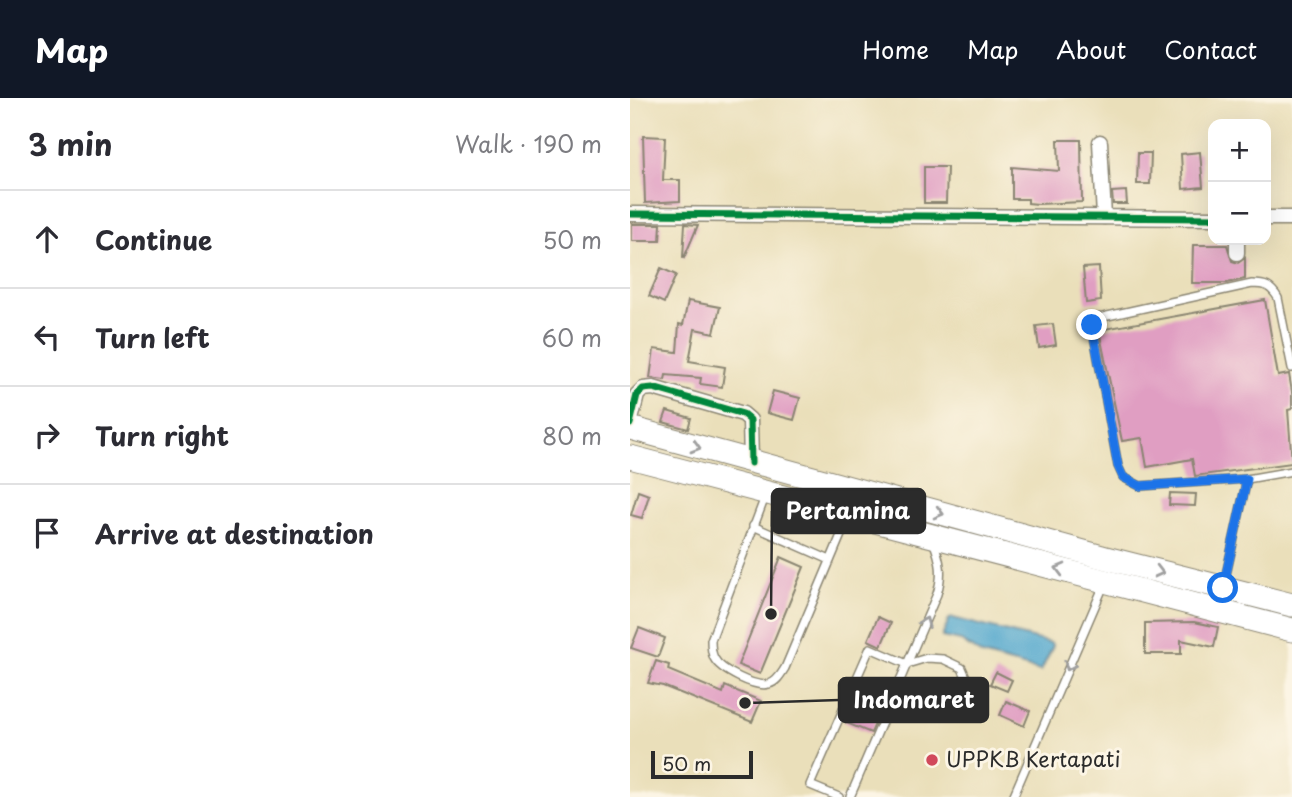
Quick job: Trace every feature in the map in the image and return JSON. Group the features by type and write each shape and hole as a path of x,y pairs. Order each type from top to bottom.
{"highway":[{"path":"630,426 751,463 1292,605"},
{"path":"630,457 1292,630"},
{"path":"811,506 820,481"}],"street":[{"path":"1100,142 1104,217"},
{"path":"630,214 1208,218"},
{"path":"1271,218 1292,218"},
{"path":"630,426 637,395 643,389 653,388 743,414 750,419 752,428 751,463"}],"lane":[{"path":"1292,368 1278,298 1273,288 1264,284 1252,284 1095,318 1092,325 1118,466 1123,477 1140,486 1247,479 1292,471"},
{"path":"1223,588 1247,479"},
{"path":"767,493 752,526 711,640 714,659 723,667 757,684 769,684 778,679 785,668 849,516"},
{"path":"752,526 830,560"},
{"path":"850,797 942,578 941,562 931,536"},
{"path":"1013,797 1105,581"},
{"path":"839,797 810,785 870,648 907,664 927,658 943,659 962,668 972,691"}],"water":[{"path":"949,619 1051,643 1053,646 1041,671 982,655 961,641 942,637"}],"building":[{"path":"643,136 665,137 663,180 680,180 680,201 645,203"},
{"path":"1058,140 1081,140 1082,202 1038,204 1028,203 1028,199 1012,199 1012,167 1059,171"},
{"path":"1200,152 1203,187 1183,189 1181,154"},
{"path":"1138,153 1151,153 1150,184 1137,184"},
{"path":"924,167 947,167 946,203 924,203"},
{"path":"1126,191 1127,204 1113,204 1112,192"},
{"path":"632,224 661,224 660,241 632,241"},
{"path":"685,224 698,225 684,258 683,257"},
{"path":"1193,245 1227,245 1232,261 1238,263 1245,258 1245,279 1227,283 1192,283"},
{"path":"1099,267 1101,301 1086,303 1083,268"},
{"path":"661,268 676,275 664,303 649,296"},
{"path":"1265,300 1278,376 1289,374 1292,392 1292,409 1288,410 1292,463 1195,476 1192,459 1147,467 1142,438 1122,441 1099,330"},
{"path":"688,301 720,307 714,333 695,329 689,361 725,367 722,387 700,384 701,378 666,375 665,380 650,378 654,349 677,352 679,324 683,325"},
{"path":"1053,324 1056,345 1039,348 1036,326"},
{"path":"773,391 800,398 794,420 767,413"},
{"path":"667,411 691,418 688,429 663,422"},
{"path":"638,491 649,495 642,518 631,515"},
{"path":"1170,493 1196,494 1195,506 1169,505"},
{"path":"781,557 804,567 760,674 738,665"},
{"path":"878,617 891,623 881,646 868,640"},
{"path":"1194,622 1218,627 1214,647 1181,640 1181,654 1145,654 1145,623"},
{"path":"639,628 665,638 658,657 631,648"},
{"path":"656,661 669,665 668,670 723,693 725,686 761,701 752,722 663,686 648,683"},
{"path":"996,672 1012,680 1007,691 990,684"},
{"path":"861,684 887,696 871,733 844,722"},
{"path":"1006,701 1030,711 1024,726 1000,715"}],"cycle path":[{"path":"630,214 1208,218"},
{"path":"630,424 637,395 643,389 653,388 743,414 750,420 751,463"}],"place":[{"name":"Pertamina","path":"771,614"},
{"name":"Indomaret","path":"745,703"},
{"name":"UPPKB Kertapati","path":"932,760"}],"route":[{"path":"1092,325 1118,466 1123,477 1140,486 1247,479 1223,588"}]}
